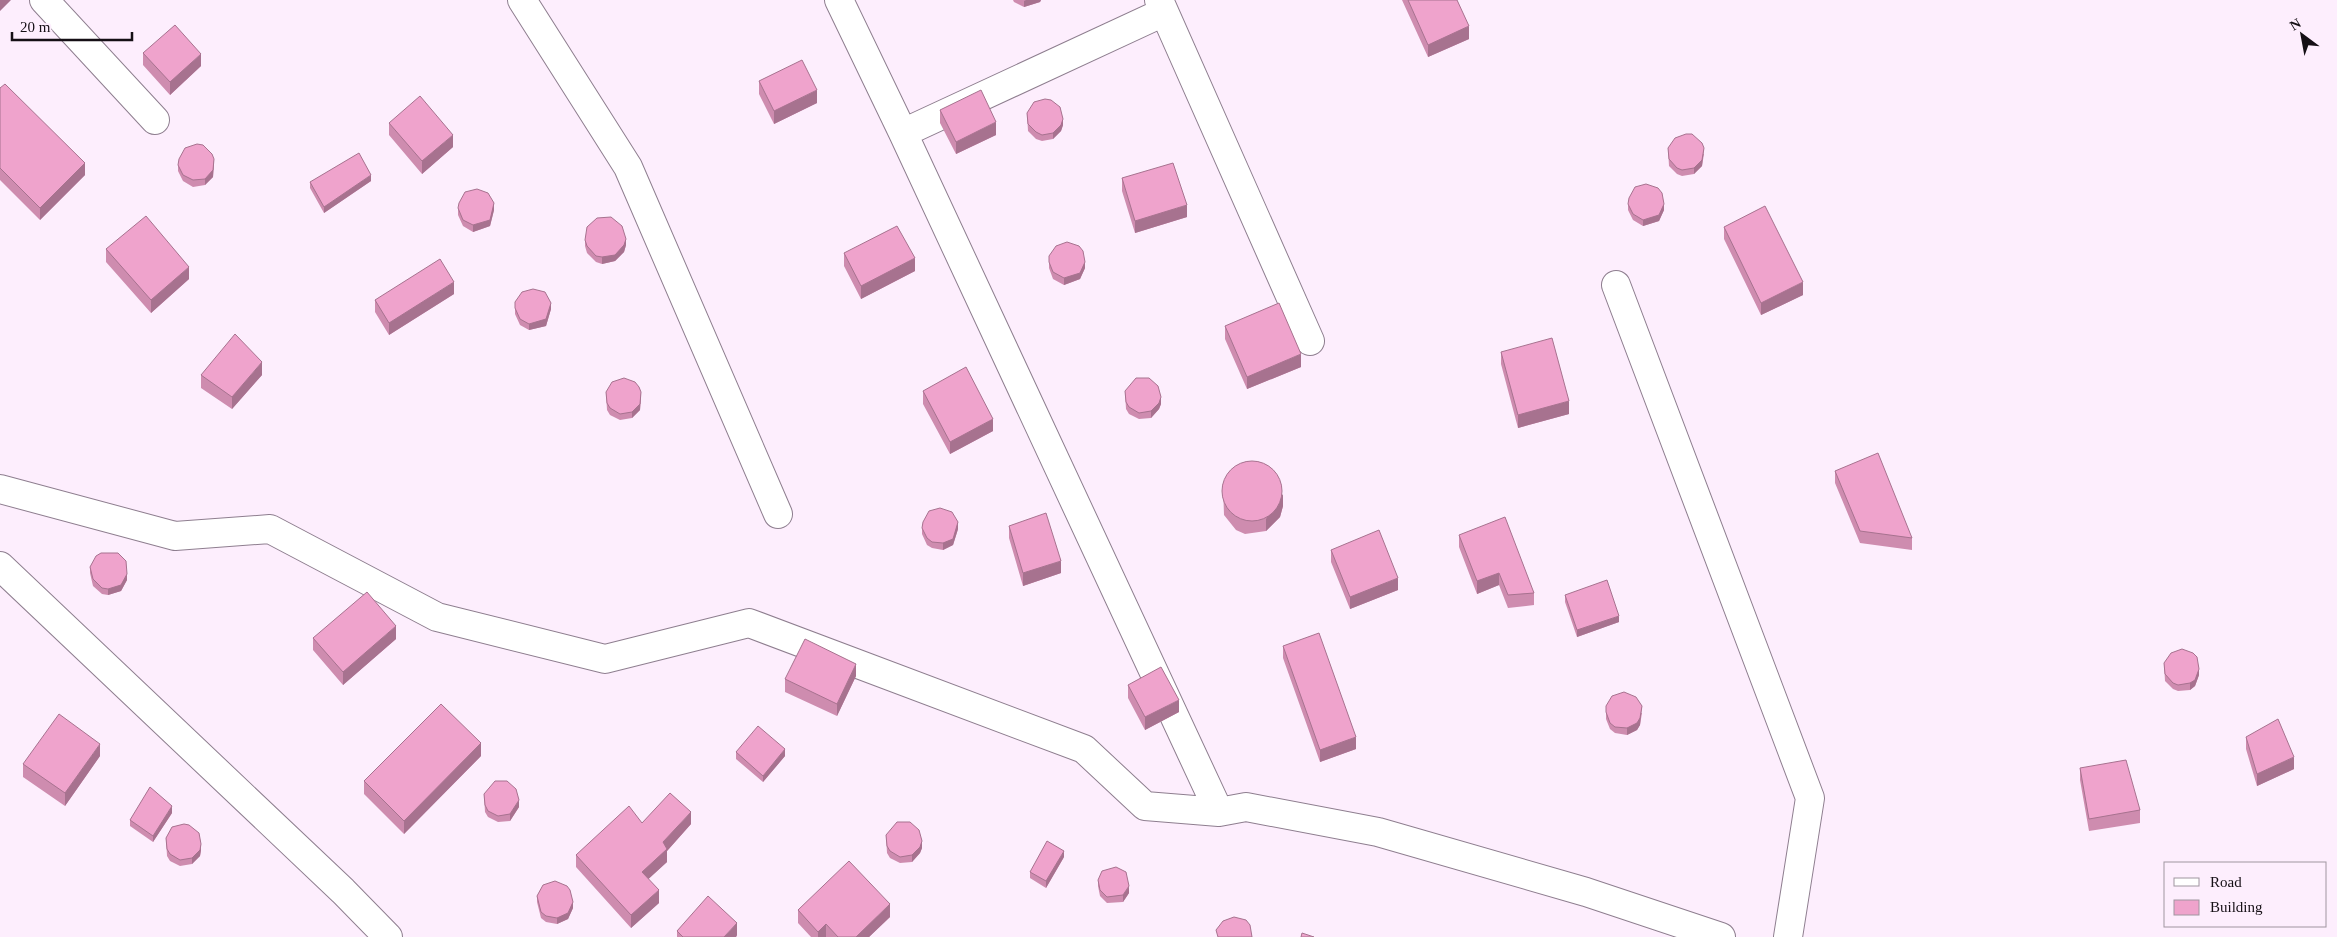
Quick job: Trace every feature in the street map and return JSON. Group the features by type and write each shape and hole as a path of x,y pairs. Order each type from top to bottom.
{"street":[{"path":"44,0 155,120"},
{"path":"522,0 628,167 778,514"},
{"path":"839,0 903,133 1219,812"},
{"path":"903,133 1161,6 1310,341"},
{"path":"1616,285 1810,798 1788,937"},
{"path":"0,489 175,536 270,529 437,617 605,659 749,623 1084,749 1145,806 1219,812 1246,807 1378,832 1586,892 1721,937"},
{"path":"0,566 388,937"}],"building":[{"path":"1408,0 1457,0 1469,26 1428,45"},
{"path":"175,25 201,54 170,82 143,53"},
{"path":"802,60 817,90 774,111 759,81"},
{"path":"5,84 85,163 40,208 0,168 0,88"},
{"path":"981,90 996,122 956,142 940,110"},
{"path":"420,96 453,135 422,161 389,123"},
{"path":"1045,99 1051,100 1060,107 1063,119 1061,125 1053,133 1042,135 1028,124 1027,113 1034,102"},
{"path":"1692,134 1702,143 1704,148 1702,160 1694,168 1682,170 1677,168 1669,159 1668,148 1675,138"},
{"path":"197,144 203,145 212,154 214,159 213,170 205,179 193,180 183,175 178,165 185,148"},
{"path":"359,153 371,175 324,207 310,182"},
{"path":"1173,163 1187,205 1135,221 1122,178"},
{"path":"1646,184 1658,188 1662,193 1664,204 1659,215 1643,220 1633,214 1628,204 1635,187"},
{"path":"477,189 488,193 494,203 490,220 473,225 463,220 458,208 465,192"},
{"path":"1765,206 1803,282 1761,303 1724,227"},
{"path":"146,216 189,267 151,300 106,249"},
{"path":"611,217 622,226 626,239 624,245 615,255 596,256 587,246 585,240 587,227 597,218"},
{"path":"897,226 915,258 861,286 844,253"},
{"path":"1067,242 1079,246 1083,251 1085,262 1080,273 1064,278 1053,272 1049,256 1056,246"},
{"path":"440,259 454,282 389,323 375,300"},
{"path":"533,289 545,292 551,303 546,319 529,324 520,319 515,308 515,302 522,292"},
{"path":"1279,303 1301,354 1247,377 1225,326"},
{"path":"235,334 262,362 232,397 201,375"},
{"path":"1552,338 1569,401 1518,415 1501,352"},
{"path":"966,367 993,419 950,442 923,391"},
{"path":"624,378 635,382 639,387 641,392 640,404 632,412 620,414 610,408 607,403 606,392 612,382"},
{"path":"1136,378 1149,378 1158,386 1161,397 1159,403 1151,411 1139,413 1129,407 1126,402 1125,391"},
{"path":"1878,453 1912,538 1860,531 1835,471"},
{"path":"1252,461 1269,466 1277,474 1282,491 1277,508 1269,516 1252,521 1235,516 1227,508 1222,491 1227,474 1235,466"},
{"path":"940,508 952,512 958,522 953,539 943,543 932,542 927,538 922,528 929,511"},
{"path":"1046,513 1061,561 1023,573 1009,526"},
{"path":"1505,517 1534,593 1508,595 1499,573 1477,581 1459,535"},
{"path":"1379,530 1398,578 1350,597 1331,550"},
{"path":"101,553 118,553 126,561 127,574 121,585 108,589 102,588 93,579 90,567 96,556"},
{"path":"1607,580 1619,616 1577,630 1565,595"},
{"path":"367,592 396,626 343,672 313,638"},
{"path":"1319,633 1356,737 1320,750 1283,646"},
{"path":"805,639 856,664 837,704 785,679"},
{"path":"2182,649 2193,653 2197,657 2199,669 2195,680 2178,685 2173,683 2165,674 2164,663 2171,653"},
{"path":"1161,667 1179,700 1145,717 1128,685"},
{"path":"1624,692 1636,697 1642,706 1640,718 1637,723 1627,728 1615,727 1610,723 1606,706 1612,696"},
{"path":"441,704 481,743 404,821 364,781"},
{"path":"59,714 100,744 65,793 23,764"},
{"path":"2278,719 2294,757 2257,774 2246,737"},
{"path":"758,726 785,749 763,776 736,752"},
{"path":"2126,760 2140,810 2089,819 2080,768"},
{"path":"495,781 507,781 516,789 519,800 510,814 498,816 488,811 485,805 484,794"},
{"path":"150,787 172,806 153,836 130,820"},
{"path":"670,793 691,812 663,842 667,849 642,872 659,890 631,915 576,855 629,806 642,823"},
{"path":"897,822 910,822 919,830 922,841 920,847 912,855 900,857 890,851 887,846 886,835"},
{"path":"184,824 189,825 199,833 201,844 200,850 192,858 180,860 170,854 167,849 166,838 172,827"},
{"path":"1047,841 1064,851 1046,881 1030,872"},
{"path":"849,861 890,904 856,937 838,937 826,924 818,932 798,910"},
{"path":"1116,867 1126,872 1129,886 1123,895 1107,897 1100,890 1098,880 1102,871"},
{"path":"555,881 567,886 573,902 568,913 557,918 546,916 541,912 537,896 543,885"},
{"path":"708,896 737,923 724,937 683,937 677,931"},
{"path":"1234,917 1246,920 1250,925 1252,937 1218,937 1216,930 1223,921"},
{"path":"1302,933 1314,937 1301,937"}]}
